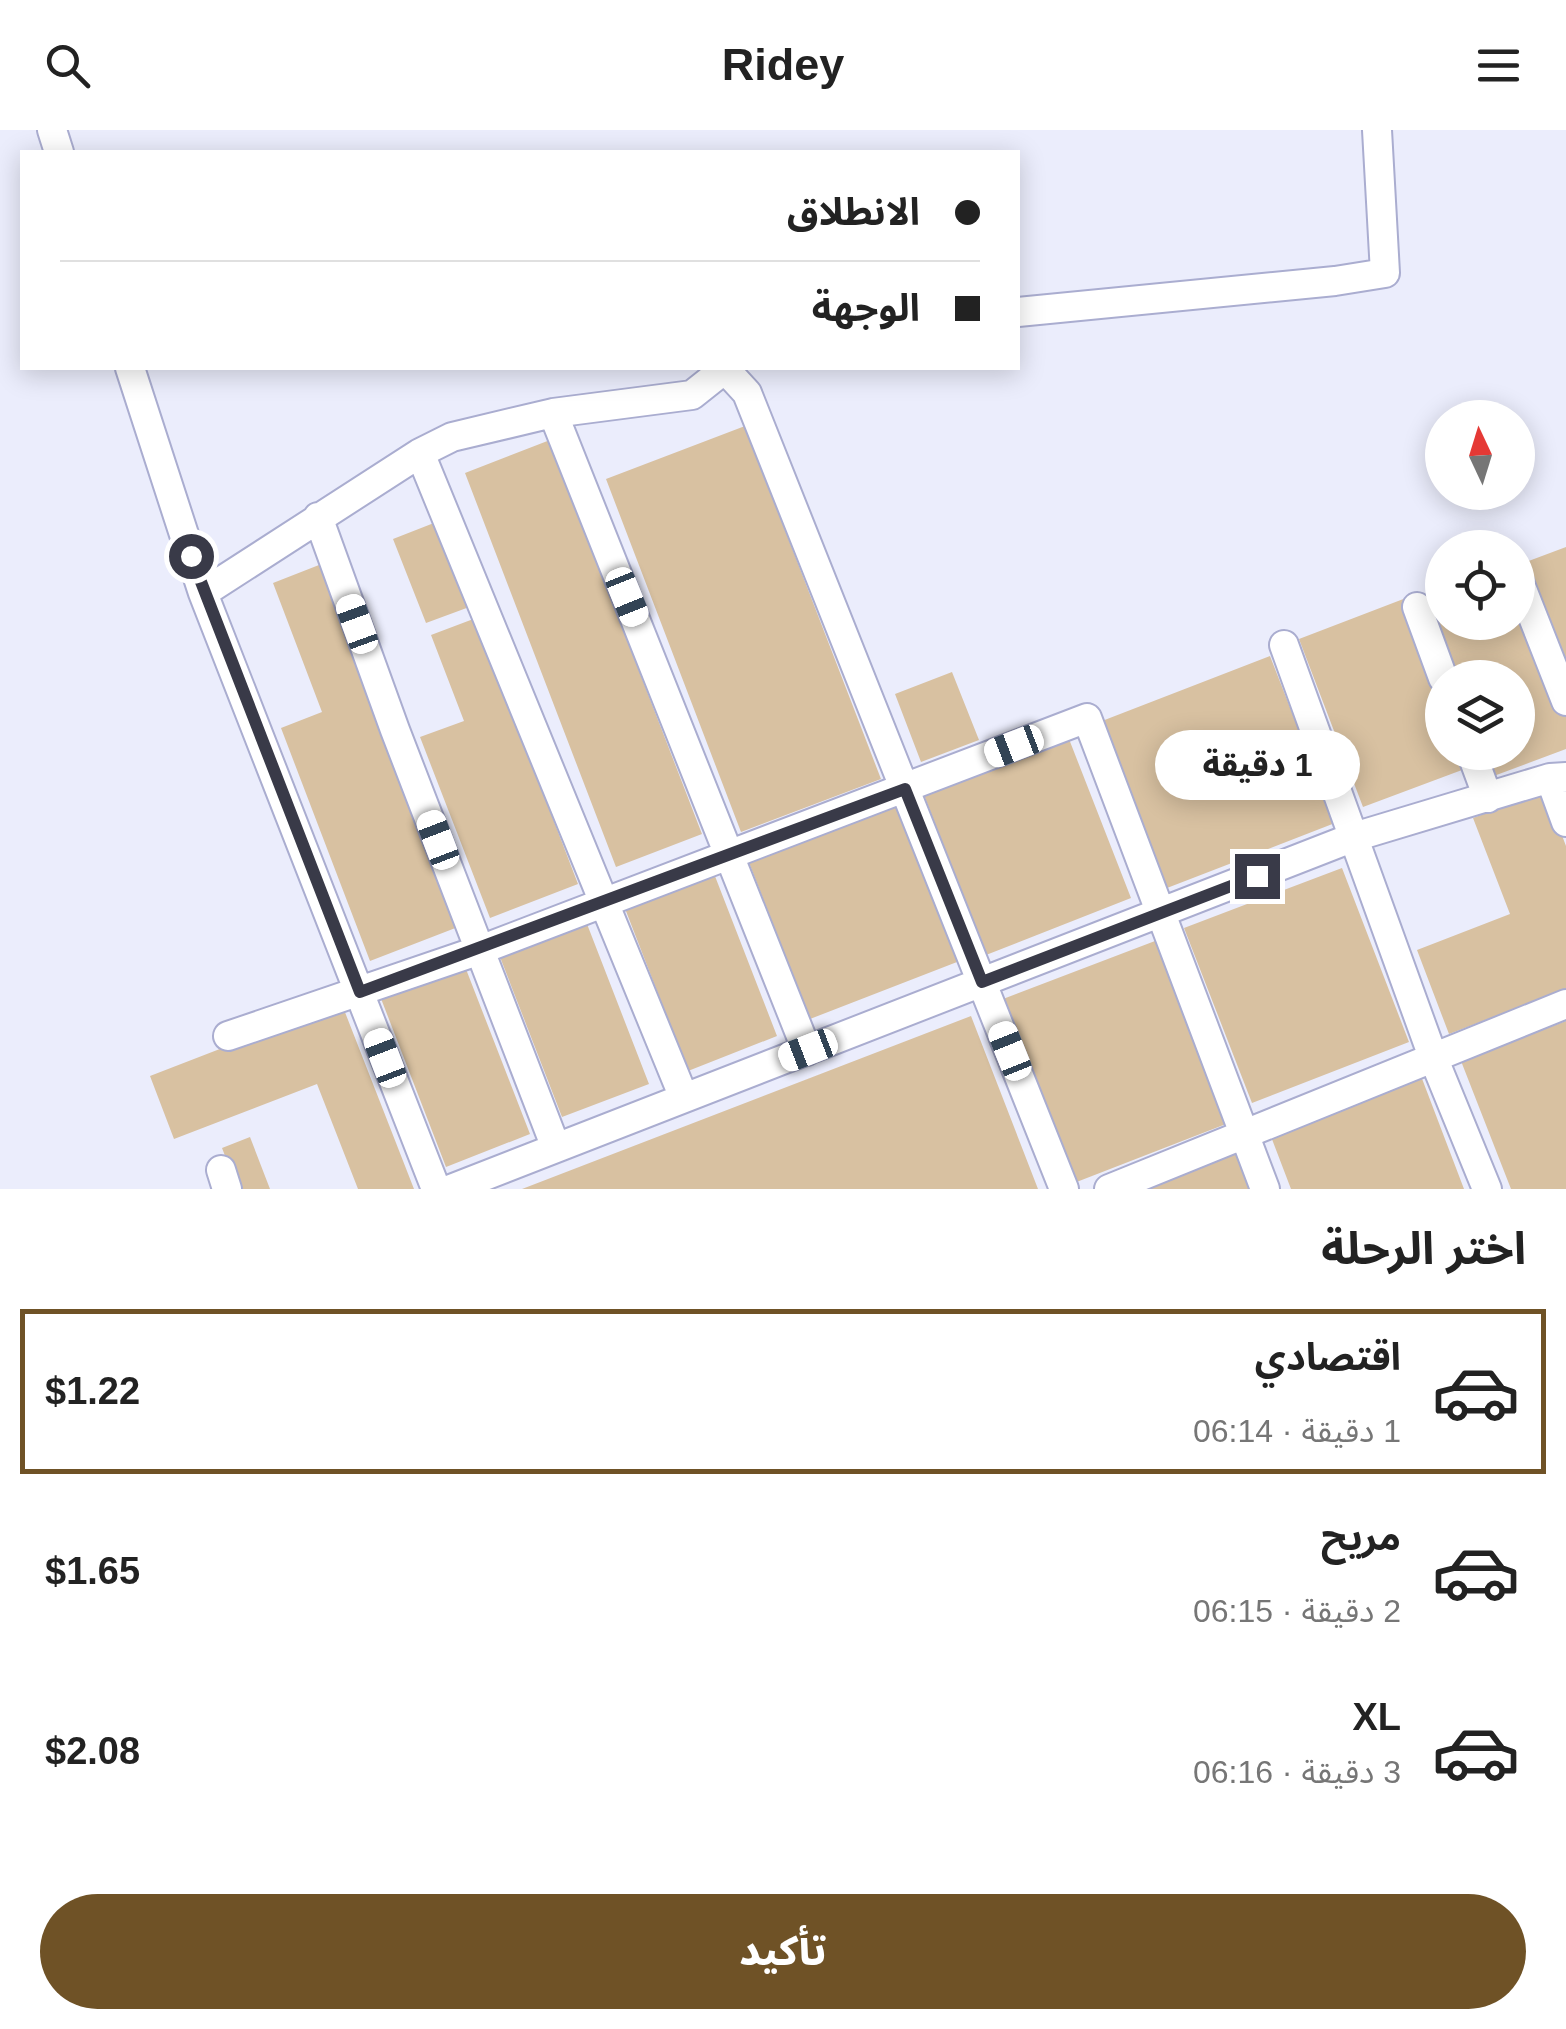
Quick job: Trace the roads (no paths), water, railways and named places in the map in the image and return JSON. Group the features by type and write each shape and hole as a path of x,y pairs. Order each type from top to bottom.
{"street":[{"path":"1020,312 1385,273 1376,130"},
{"path":"131,370 203,594 436,1189"},
{"path":"203,594 318,517 452,437 553,413 692,395 723,370"},
{"path":"727,370 747,393 1064,1189"},
{"path":"553,413 808,1050"},
{"path":"420,453 684,1098"},
{"path":"318,517 556,1148"},
{"path":"1417,607 1436,660"},
{"path":"1535,622 1566,701"},
{"path":"1284,645 1433,1056 1487,1189"},
{"path":"228,1036 480,950 1087,718 1266,1189"},
{"path":"1478,770 1488,798"},
{"path":"451,1189 1354,837 1558,778 1566,822"},
{"path":"1110,1189 1566,1004"}]}
